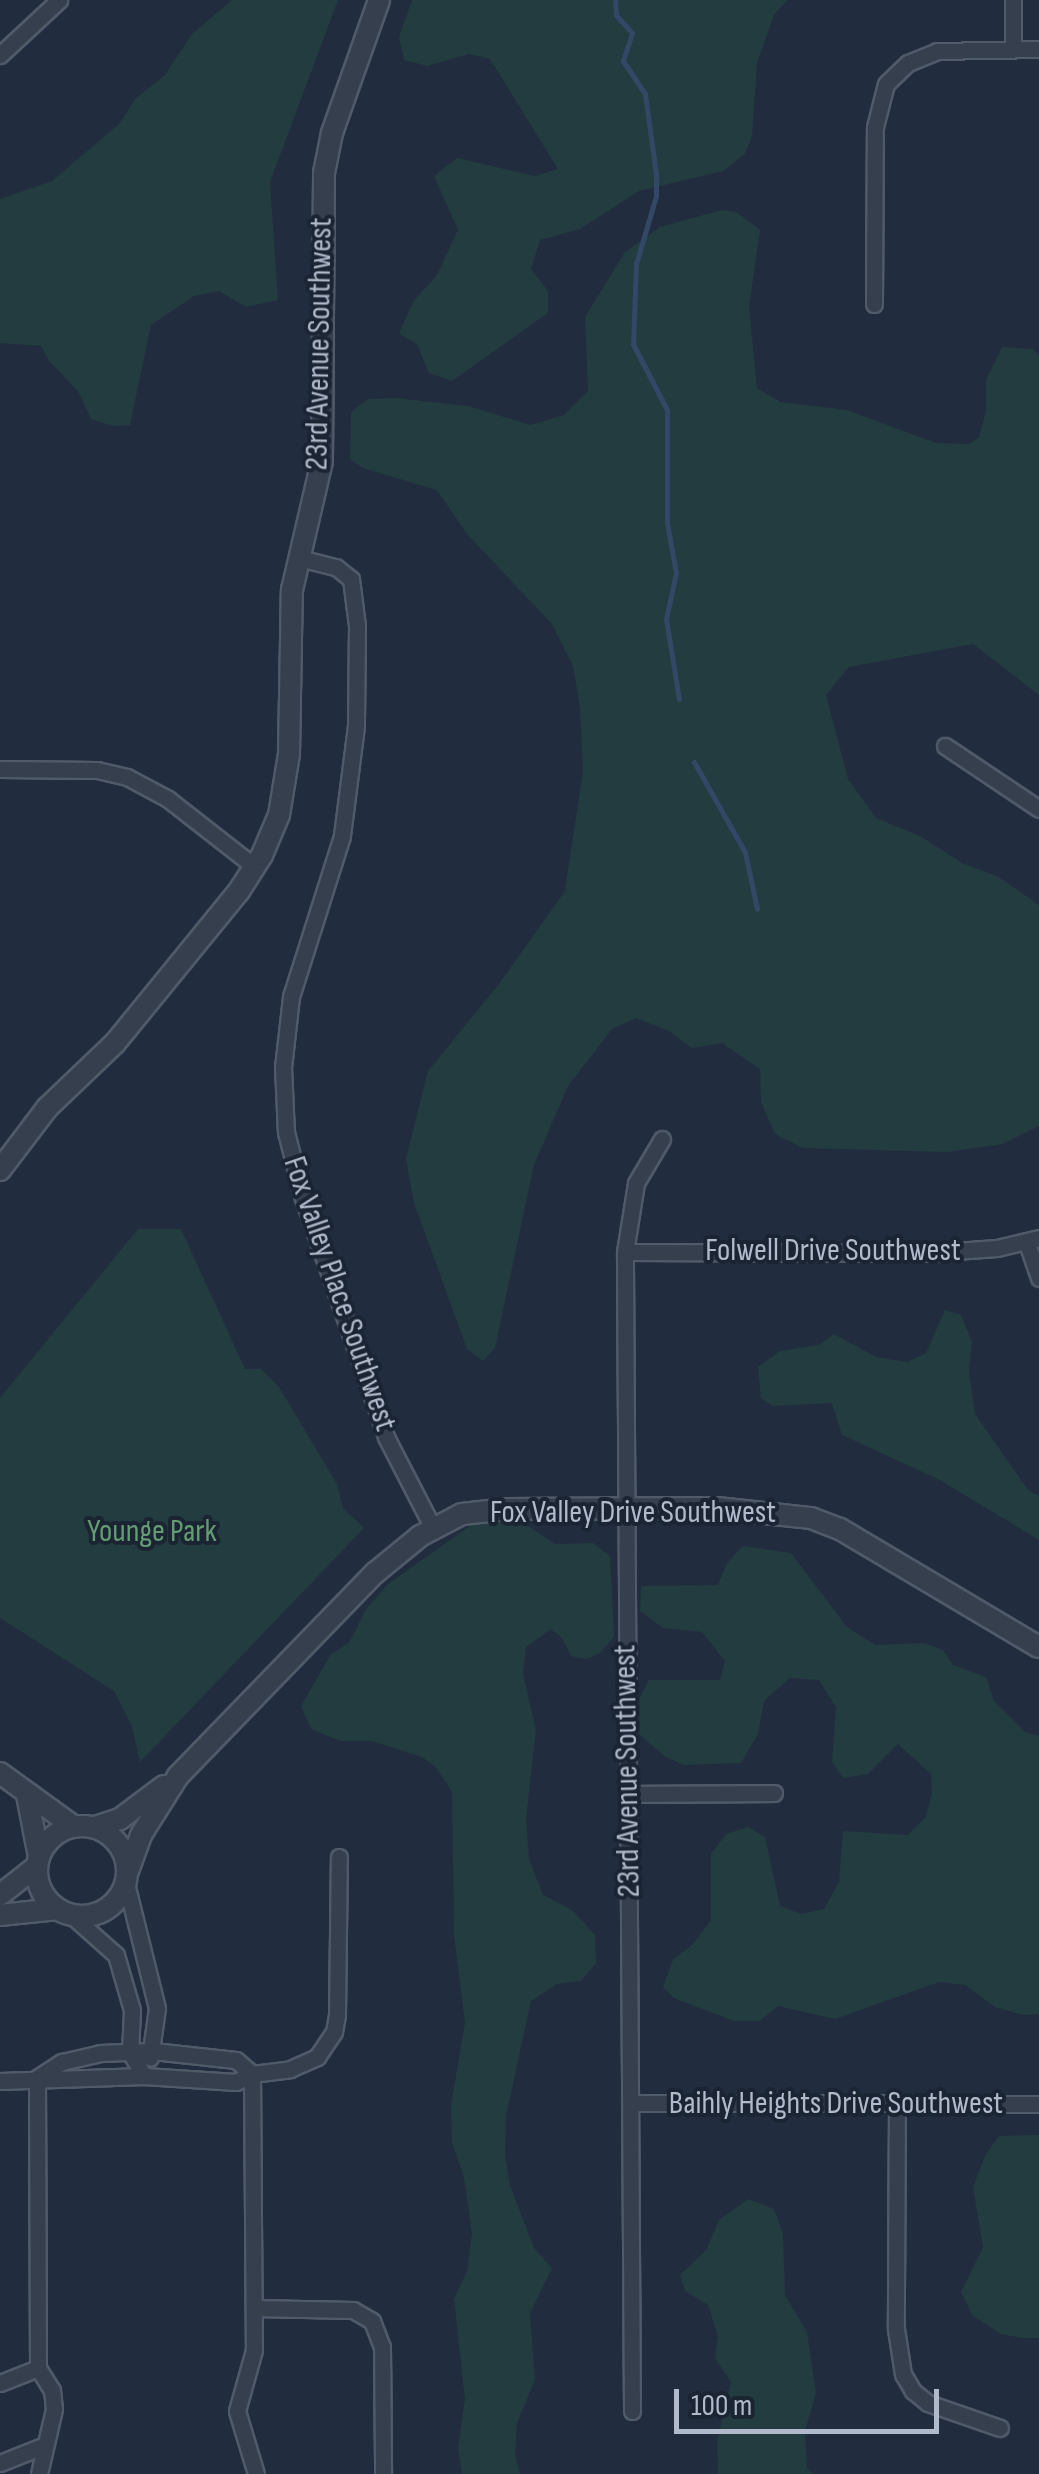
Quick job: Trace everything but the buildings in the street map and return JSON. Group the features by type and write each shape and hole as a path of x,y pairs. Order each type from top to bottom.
{"street":[{"path":"0,55 59,0"},
{"name":"23rd Avenue Southwest","path":"0,1170 47,1108 115,1043 255,867 279,815 287,782 290,622 298,558 322,461 324,174 332,133 379,0"},
{"path":"1013,0 1013,49"},
{"path":"874,304 875,127 886,84 900,69 927,54 1039,49"},
{"name":"Fox Valley Place Southwest","path":"298,558 336,566 352,579 357,626 356,726 342,836 301,956 289,1010 282,1067 286,1132 303,1198 386,1437 433,1528"},
{"path":"945,746 1039,809"},
{"path":"0,770 97,770 127,776 168,799 255,867"},
{"name":"23rd Avenue Southwest","path":"632,2411 625,1252 631,1198 662,1139"},
{"path":"1033,1241 1039,1278"},
{"name":"Folwell Drive Southwest","path":"625,1252 927,1253 1033,1241"},
{"name":"Fox Valley Drive Southwest","path":"94,1827 120,1819 178,1776 375,1572 433,1528 487,1510 749,1509 811,1518 840,1529 1039,1647"},
{"path":"0,1773 72,1826 94,1827 119,1844 157,2008 153,2051 144,2076"},
{"name":"Fox Valley Drive Southwest","path":"127,1877 142,1835 178,1776"},
{"path":"628,1794 774,1794"},
{"path":"28,1795 41,1890 116,1955 132,2010 130,2052 144,2076"},
{"path":"0,1895 38,1861 46,1843 72,1826"},
{"path":"0,2081 144,2076 236,2082 252,2074 302,2066 327,2046 334,2032 339,1857"},
{"path":"0,1915 99,1913 120,1896 127,1877"},
{"path":"37,2078 62,2062 153,2051 236,2060 252,2074 254,2350 237,2411 256,2474"},
{"path":"37,2078 38,2368 52,2390 54,2409 38,2474"},
{"name":"Baihly Heights Drive Southwest","path":"632,2103 1039,2104"},
{"path":"897,2104 896,2328 904,2374 912,2391 928,2403 1000,2428"},
{"path":"254,2308 353,2310 372,2320 382,2347 383,2474"},
{"path":"0,2383 38,2368"},
{"path":"0,2463 43,2446"}],"green space":[{"path":"232,0 338,0 270,182 278,300 246,307 219,291 194,296 151,325 130,425 113,426 91,419 78,391 49,361 41,346 0,343 0,199 52,181 120,123 135,99 164,76 192,34"},
{"path":"412,0 787,0 774,15 757,63 752,136 745,154 723,171 639,191 580,229 540,240 531,269 548,291 548,313 452,381 429,373 417,344 399,334 413,302 437,275 458,230 434,176 457,158 535,176 558,169 490,59 469,54 427,66 404,60 399,37"},
{"path":"722,210 736,212 760,230 749,307 757,388 780,402 847,410 936,443 969,444 979,438 986,411 986,380 1002,347 1032,349 1039,355 1039,695 973,644 849,667 826,695 848,779 876,818 920,836 962,863 997,876 1039,905 1039,1126 1003,1144 947,1152 803,1148 775,1134 761,1102 760,1069 722,1043 692,1048 669,1031 636,1018 612,1029 568,1086 534,1165 495,1348 483,1361 467,1349 414,1203 406,1159 428,1071 499,984 565,891 583,771 580,708 573,666 552,624 467,534 437,490 363,468 350,459 351,412 368,399 395,398 468,406 531,425 564,415 588,391 585,317 625,252 660,227"},
{"name":"Younge Park","path":"138,1229 181,1229 245,1369 261,1369 279,1387 337,1484 343,1508 364,1528 140,1762 132,1726 114,1691 0,1618 0,1398"},
{"path":"945,1310 961,1315 972,1342 969,1371 975,1414 1028,1490 1039,1496 1039,1540 940,1480 842,1435 832,1403 773,1406 761,1398 758,1367 780,1351 819,1345 834,1334 876,1357 907,1362 926,1353"},
{"path":"504,1517 525,1524 555,1544 593,1543 610,1556 614,1637 600,1653 586,1659 571,1656 561,1637 551,1629 526,1647 523,1674 536,1730 526,1819 529,1859 543,1895 572,1910 595,1935 596,1963 581,1981 557,1984 531,2001 506,2116 505,2155 510,2185 534,2248 552,2268 530,2313 535,2380 517,2423 515,2454 520,2474 462,2474 458,2448 465,2400 454,2299 467,2271 472,2233 464,2177 452,2143 451,2105 465,2023 454,1935 452,1792 436,1767 422,1757 372,1741 340,1741 311,1729 301,1706 331,1654 349,1643 366,1609 388,1584 477,1521"},
{"path":"743,1546 791,1553 847,1627 875,1645 924,1643 943,1650 953,1665 986,1677 994,1701 1025,1732 1039,1736 1039,2014 1023,2015 995,2007 965,1985 939,1982 835,2019 778,2006 759,2021 734,2021 674,1998 663,1987 673,1960 693,1944 711,1920 711,1854 726,1834 748,1827 765,1837 780,1906 801,1914 824,1909 839,1882 843,1831 908,1835 926,1817 932,1793 931,1774 898,1744 868,1774 843,1778 832,1762 836,1707 819,1680 790,1678 764,1701 758,1734 741,1763 683,1765 664,1756 636,1731 638,1702 649,1680 720,1680 725,1661 702,1632 663,1628 640,1611 641,1586 718,1585 727,1563"},
{"path":"1039,2135 1039,2338 1022,2338 1001,2334 972,2315 961,2292 983,2247 973,2187 986,2154 999,2136"},
{"path":"748,2199 774,2209 783,2234 785,2295 807,2332 816,2393 805,2431 807,2468 813,2474 718,2474 717,2442 731,2382 715,2358 718,2336 708,2305 685,2291 680,2275 706,2250 719,2220"}],"waterway":[{"path":"615,0 616,15 632,33 623,61 645,94 656,174 656,196 636,264 633,344 667,410 667,523 676,573 666,619 679,699"},
{"path":"694,762 745,852 757,909"}]}
